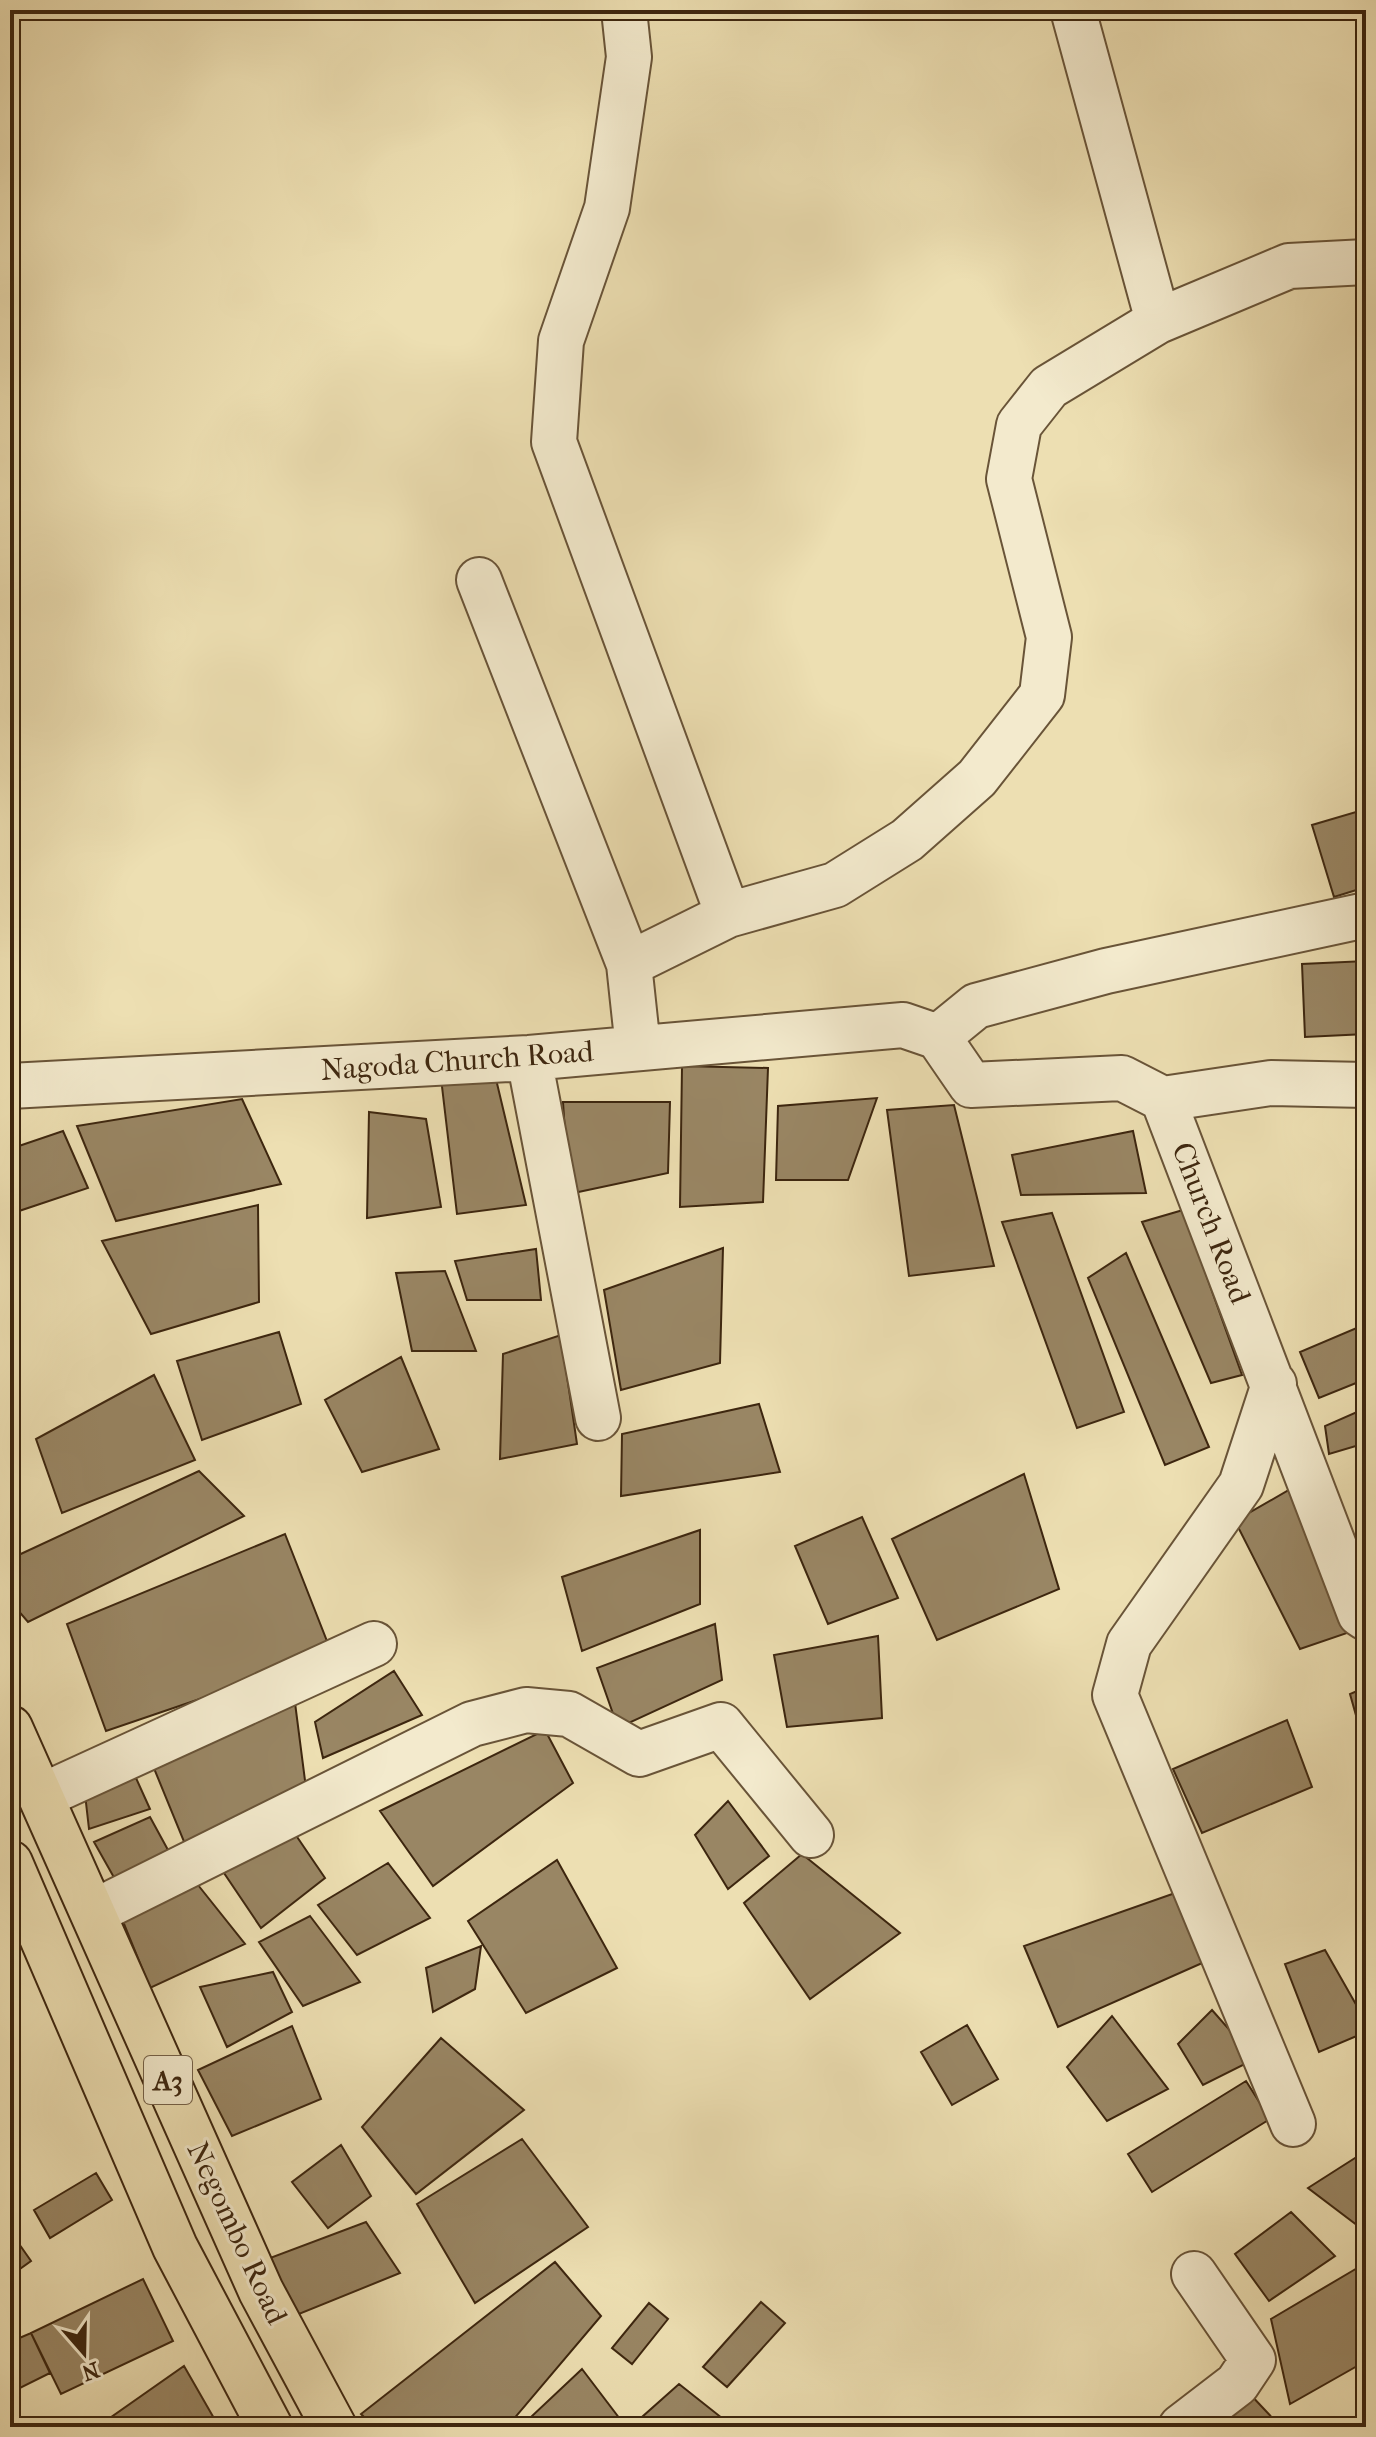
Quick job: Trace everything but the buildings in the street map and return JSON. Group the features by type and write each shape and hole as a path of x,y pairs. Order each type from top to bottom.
{"highway":[{"name":"Negombo Road","path":"10,1728 261,2291 334,2427"},
{"name":"Negombo Road","path":"10,1863 175,2247 270,2427"}],"street":[{"path":"624,10 629,57 607,208 561,341 554,442 728,915"},
{"path":"1073,10 1158,321"},
{"path":"629,964 728,915 835,885 907,840 977,778 1042,695 1049,637 1009,479 1019,425 1049,387 1158,321 1289,266 1366,262"},
{"path":"479,580 629,964 638,1048"},
{"path":"1366,915 1106,971 976,1006 920,1031 971,1085 1122,1078 1163,1099 1271,1083 1366,1085"},
{"name":"Nagoda Church Road","path":"10,1086 529,1058 638,1048 920,1031"},
{"path":"529,1058 598,1418"},
{"name":"Church Road","path":"1163,1099 1360,1614 1366,1618"},
{"path":"1274,1384 1241,1485 1129,1644 1115,1695 1293,2124"},
{"path":"42,1796 374,1644"},
{"path":"94,1912 472,1724 526,1710 569,1714 639,1754 721,1725 811,1835"},
{"path":"1181,2427 1237,2384 1253,2360 1194,2274"}]}
